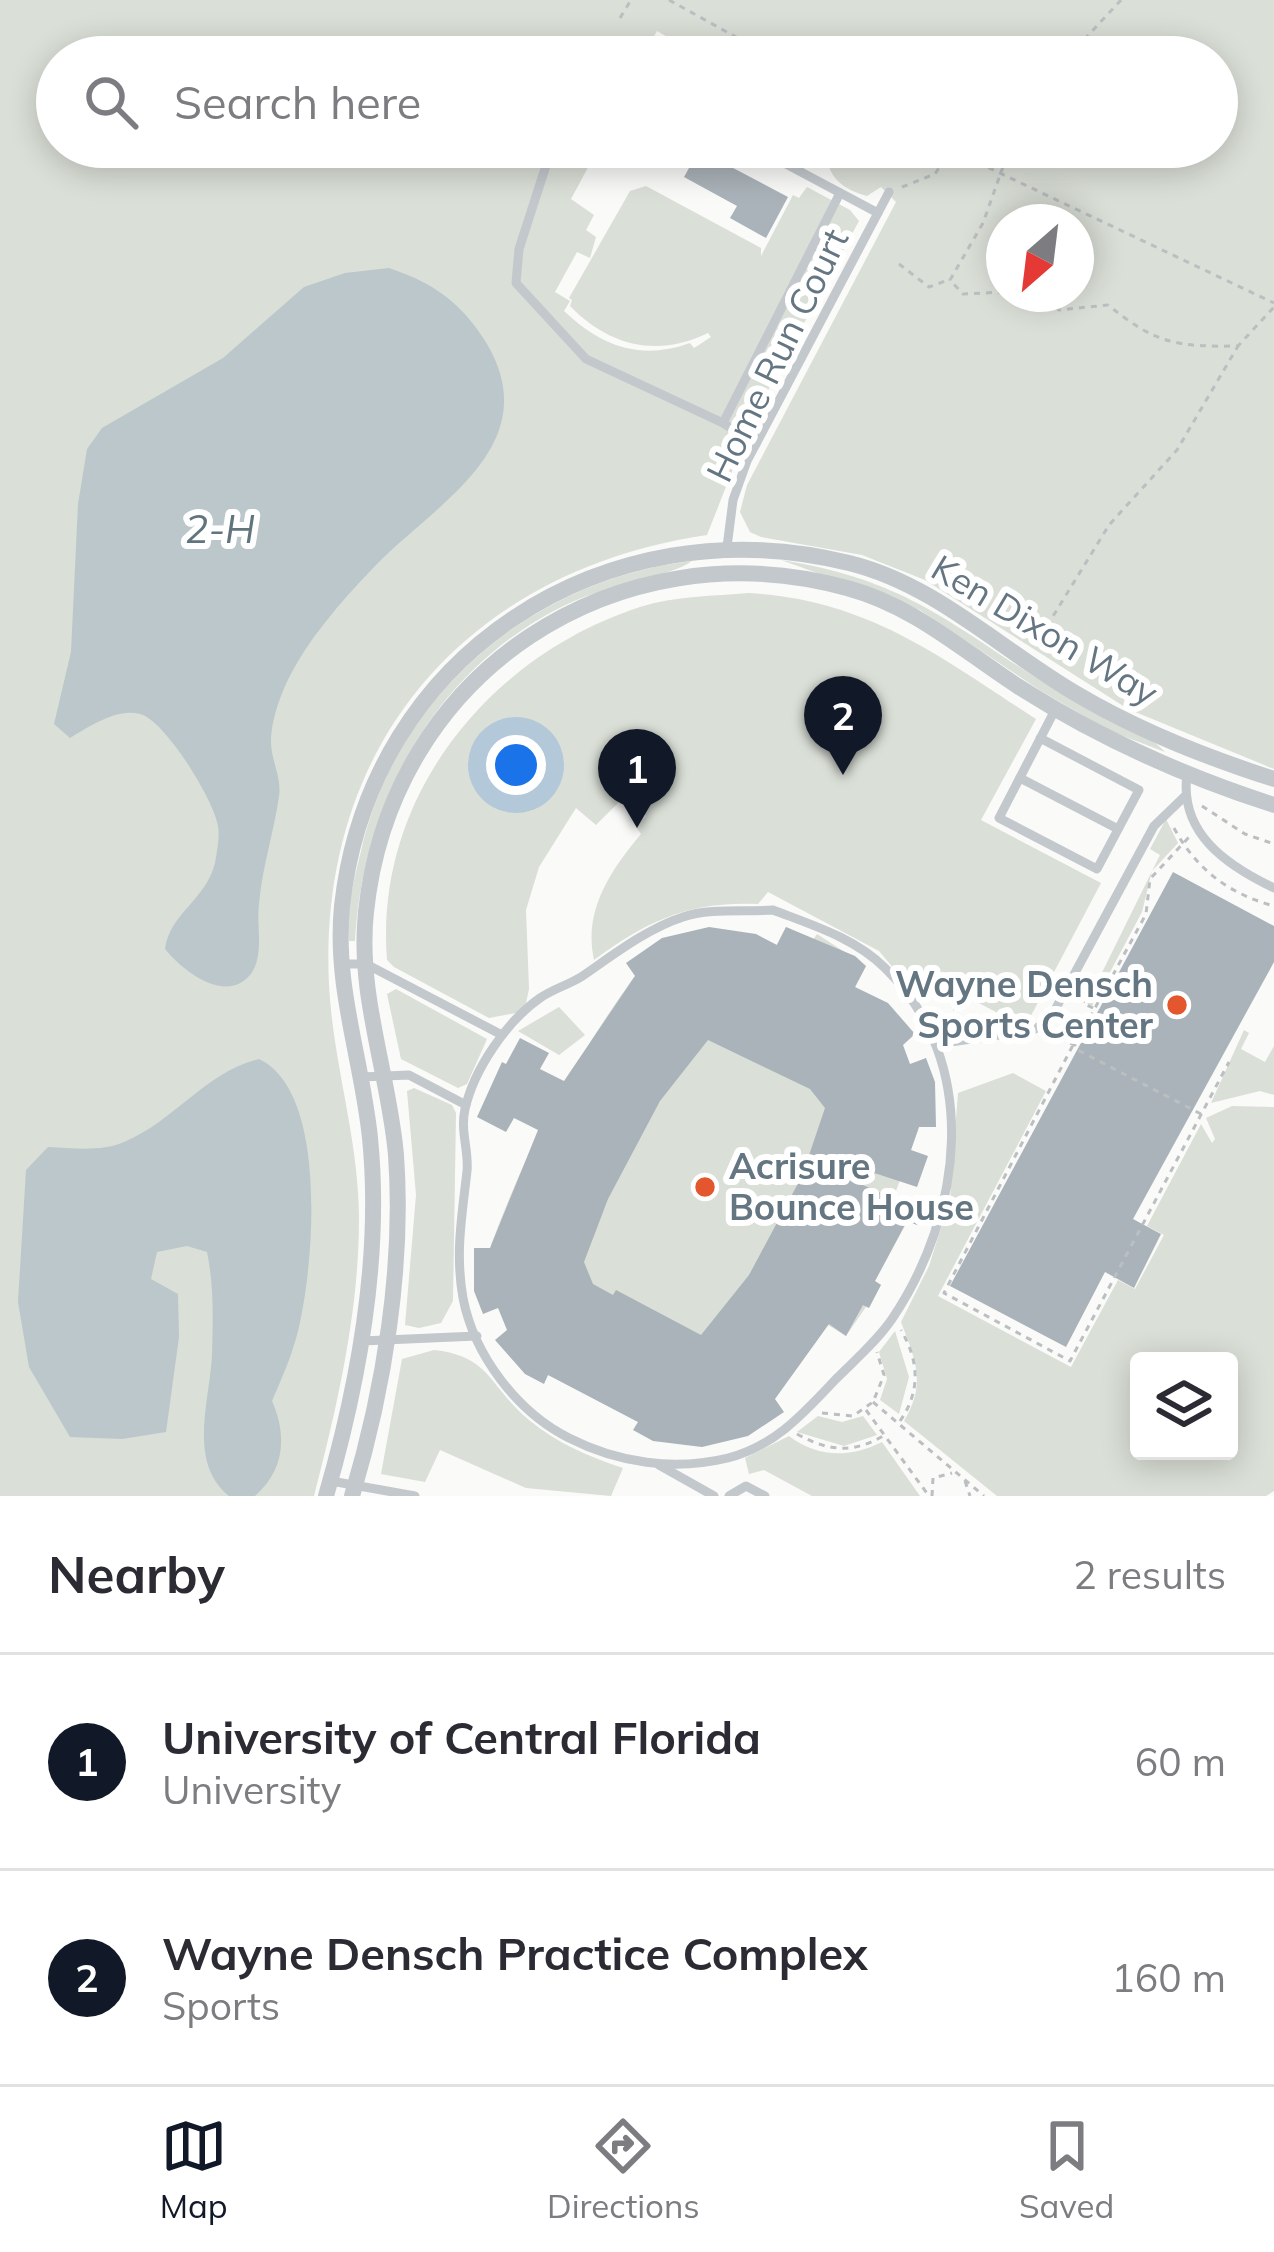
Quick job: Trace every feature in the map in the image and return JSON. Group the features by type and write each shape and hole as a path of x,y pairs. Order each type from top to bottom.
{"street":[{"path":"727,547 727,573"},
{"name":"Ken Dixon Way","path":"328,1488 361,1341 373,1195 361,1077 341,964 349,865 374,785 415,714 443,678 501,626 569,585 642,560 727,547 816,555 901,582 950,608 1076,694 1196,752 1274,779"},
{"name":"Ken Dixon Way","path":"354,1491 385,1343 397,1202 366,964 365,914 388,815 410,764 470,685 549,622 593,600 681,576 727,573 814,580 893,604 1056,708 1187,774 1274,805"},
{"path":"1187,774 1196,752"}],"lane":[{"path":"546,168 518,249 516,284 586,359 723,423 756,444"},
{"path":"794,168 878,213"},
{"name":"Home Run Court","path":"727,547 733,500 756,444 889,192"},
{"path":"723,423 840,193"},
{"path":"1040,739 1139,790 1096,869 999,818 1056,708"},
{"path":"1187,774 1184,797 1196,831 1232,866 1274,888"},
{"path":"1020,778 1118,829"},
{"path":"937,1044 1039,1027 1055,1010 1161,814 1184,797"},
{"path":"773,910 836,934 882,965 910,997 937,1044 952,1092 951,1159 942,1210 920,1270 891,1320 789,1429 730,1457 655,1463 596,1451 552,1429 520,1402 493,1369 466,1316 457,1267 468,1165 461,1139 466,1105 502,1035 537,1000 684,916 773,910"},
{"path":"341,964 366,964 502,1035"},
{"path":"361,1077 409,1075 466,1105"},
{"path":"361,1341 477,1336"},
{"path":"655,1463 714,1496"},
{"path":"729,1496 746,1486 765,1496"},
{"path":"328,1488 415,1496"}],"path":[{"path":"620,17 632,0"},
{"path":"669,0 734,36"},
{"path":"1088,36 1121,0"},
{"path":"889,192 934,174 937,168"},
{"path":"990,168 1274,305 1238,346 1178,450 1108,525 1047,626"},
{"path":"899,264 929,287 950,280 983,223 1004,168"},
{"path":"950,280 963,295 986,293"},
{"path":"1094,306 1108,305 1144,334 1181,347 1238,346"},
{"path":"1198,804 1246,834 1274,844"},
{"path":"1174,828 1182,843 1224,886 1274,906"},
{"path":"1196,831 1150,878 1146,914 944,1293 1070,1361 1229,1062"},
{"path":"1094,983 1083,1003 1094,1009"},
{"path":"1039,1027 1202,1114"},
{"path":"891,1320 912,1351 916,1369 910,1407 898,1424"},
{"path":"810,1406 837,1418 873,1402 884,1375 872,1343"},
{"path":"873,1402 984,1496"},
{"path":"866,1409 931,1496"},
{"path":"789,1429 820,1447 846,1450 885,1436"},
{"path":"931,1496 933,1478 943,1471 965,1480"},
{"path":"965,1480 970,1496"}],"shaded area":[{"path":"0,0 1274,0 1274,769 1128,709 925,580 862,555 761,537 750,532 740,512 747,485 896,202 881,187 867,196 842,185 830,168 1238,168 1238,36 666,36 657,31 654,36 36,36 36,168 588,168 571,199 594,215 586,230 596,237 590,258 577,252 555,292 570,301 564,311 578,323 622,347 654,351 690,343 694,348 711,337 708,333 670,345 634,344 601,331 570,306 572,300 569,298 630,191 646,186 761,248 761,256 793,195 799,198 807,187 850,210 859,221 753,418 707,535 622,554 546,586 480,629 424,682 381,745 350,817 332,897 329,985 359,1219 355,1289 314,1496 0,1496"},
{"path":"781,560 867,581 934,612 1069,698 1146,736 1165,752 1110,731 920,610"},
{"path":"692,561 572,602 525,628 447,698 392,787 361,888 355,941 349,941 353,885 379,794 405,742 439,695 480,654 527,619 579,592 634,572"},
{"path":"749,593 831,607 902,635 1036,719 981,820 1101,883 1025,1027 969,998 953,1011 954,1005 927,990 920,1000 879,951 768,892 758,904 711,906 671,916 594,960 596,908 619,862 641,834 636,827 646,816 627,794 596,825 576,808 539,867 526,910 529,989 526,1003 516,1013 489,1018 394,967 387,960 388,900 400,843 422,790 452,741 490,697 535,660 585,630 640,607"},
{"path":"1166,819 1178,843 1152,871 1160,855 1150,849"},
{"path":"1152,871 1142,912 1092,1006 1087,1003"},
{"name":"Acrisure Bounce House","path":"786,927 813,940 817,934 866,966 848,1001 918,1086 918,1130 888,1213 907,1222 875,1281 881,1285 846,1336 828,1325 636,1421 551,1376 491,1245 553,1106 634,977 769,959"},
{"path":"396,989 487,1039 467,1084 458,1088 401,1059 387,994"},
{"path":"559,1007 585,1035 559,1055 518,1031"},
{"path":"1244,1030 1249,1033 1241,1049 1265,1062 1274,1046 1274,1095 1260,1091 1211,1103"},
{"path":"1013,1073 1046,1091 938,1296 1071,1367 1118,1280 1135,1289 1164,1235 1147,1226 1201,1124 1212,1143 1215,1139 1206,1118 1232,1106 1274,1107 1274,1491 1266,1496 997,1496 904,1421 917,1383 901,1322 929,1266 950,1199 958,1093"},
{"path":"414,1088 452,1105 456,1113 453,1301 441,1323 419,1328 405,1325 416,1195 407,1091"},
{"path":"895,1331 909,1377 899,1414 880,1400 887,1379 879,1352"},
{"path":"434,1350 479,1366 516,1408 551,1436 623,1468 611,1496 526,1488 440,1450 425,1482 381,1474 402,1359"},
{"path":"818,1416 842,1422 863,1416 877,1435 844,1446 797,1432"},
{"path":"789,1436 834,1453 882,1442 920,1496 812,1496 764,1470 749,1474 745,1458"}],"water":[{"name":"2-H","path":"389,268 433,288 467,317 487,344 502,380 503,412 494,442 477,469 354,589 310,643 288,680 271,733 280,789 261,890 257,959 240,983 216,985 192,974 165,949 174,926 210,876 218,844 219,830 208,798 186,762 162,730 140,714 112,716 70,738 54,724 71,652 78,504 87,449 102,428 223,358 304,287 345,273"},
{"path":"259,1059 281,1077 297,1106 311,1183 311,1225 298,1331 272,1401 280,1427 278,1463 255,1496 229,1496 208,1466 205,1448 213,1329 207,1252 187,1246 157,1252 151,1279 178,1294 179,1337 166,1432 122,1439 70,1437 29,1367 18,1302 26,1170 48,1147 97,1148 124,1142 222,1074"}],"building":[{"path":"689,168 733,168 788,197 766,238 730,218 737,206 684,177"},
{"path":"1173,872 1274,926 1274,962 1133,1219 1161,1234 1134,1288 1105,1272 1066,1347 950,1286"},
{"name":"Acrisure Bounce House","path":"709,927 756,934 777,945 786,927 855,956 866,966 855,987 888,1003 915,1034 903,1045 910,1064 926,1058 935,1082 936,1127 919,1127 911,1150 928,1156 917,1187 847,1164 843,1176 923,1212 917,1225 907,1221 875,1281 881,1285 869,1308 863,1305 846,1336 829,1324 775,1399 784,1412 748,1436 702,1447 653,1441 633,1430 638,1422 548,1375 544,1384 525,1374 495,1340 507,1330 498,1308 483,1314 474,1291 474,1248 490,1248 538,1130 514,1118 506,1132 477,1117 502,1062 506,1064 520,1038 549,1053 540,1069 564,1081 635,976 626,963 662,938","holes":["708,1040 810,1089 825,1108 802,1176 749,1275 701,1335 616,1290 613,1295 593,1284 584,1262 608,1199 660,1101"]}],"place":[{"name":"Wayne Densch Practice Complex","path":"843,775"},
{"name":"University of Central Florida","path":"637,828"},
{"name":"Wayne Densch Sports Center","path":"1177,1005"},
{"name":"Acrisure Bounce House","path":"705,1187"}]}
